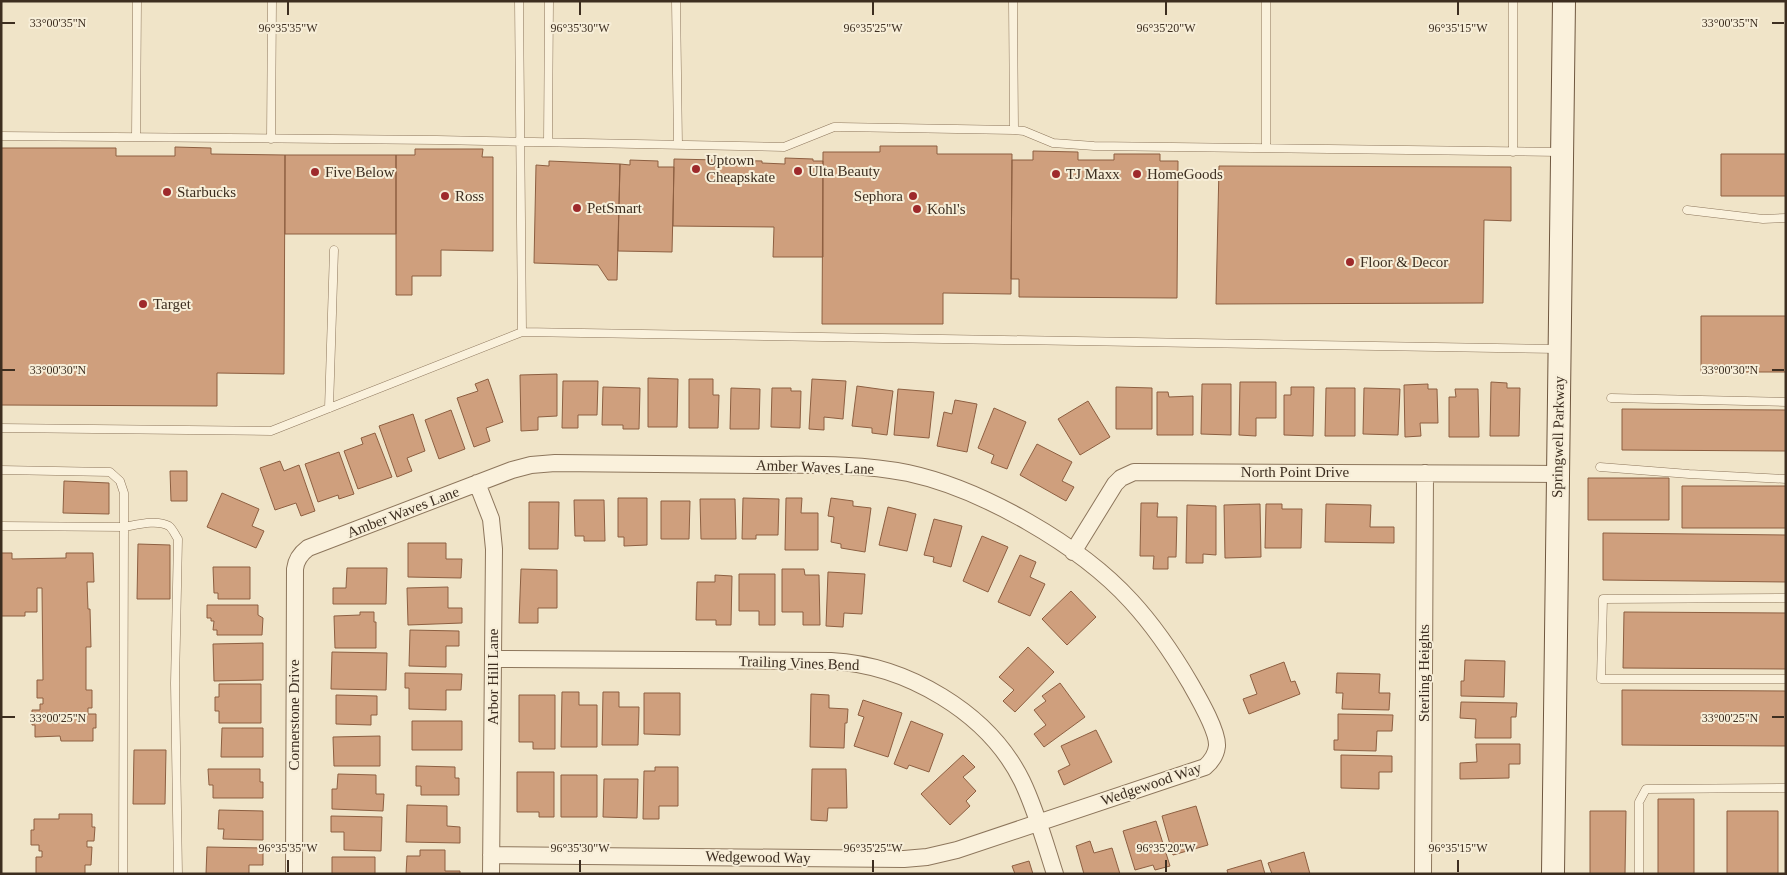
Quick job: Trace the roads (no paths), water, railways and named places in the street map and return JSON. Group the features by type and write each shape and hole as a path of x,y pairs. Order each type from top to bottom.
{"street":[{"name":"Springwell Parkway","path":"1553,874 1564,1"},
{"name":"Amber Waves Lane","path":"299,556 308,548 522,467 555,463 843,466 907,473 938,481 999,506 1073,552 1108,578 1130,600 1178,662 1200,700 1216,738 1215,756"},
{"name":"North Point Drive","path":"1073,552 1115,484 1121,478 1134,472 1558,474"},
{"name":"Sterling Heights","path":"1423,874 1425,473"},
{"name":"Arbor Hill Lane","path":"477,484 487,506 493,532 491,874"},
{"name":"Cornerstone Drive","path":"294,874 295,570 299,556"},
{"name":"Trailing Vines Bend","path":"493,659 831,661 867,665 889,671 926,687 949,701 998,744 1022,779 1055,874"},
{"name":"Wedgewood Way","path":"491,855 915,858 957,850 1038,823 1205,766 1215,756"}],"lane":[{"path":"136,137 137,1"},
{"path":"271,139 272,1"},
{"path":"519,1 522,332"},
{"path":"548,142 549,1"},
{"path":"676,1 678,145"},
{"path":"1013,1 1014,130"},
{"path":"1266,1 1266,148"},
{"path":"1513,1 1513,152"},
{"path":"1,136 520,141 784,147 834,127 1014,130 1024,131 1053,143 1094,146 1563,152"},
{"path":"1687,210 1762,219 1786,218"},
{"path":"329,408 334,250"},
{"path":"1,428 271,432 522,332 1559,349"},
{"path":"1611,398 1786,402"},
{"path":"1600,468 1786,479"},
{"path":"1,470 110,472 120,481 124,494 123,874"},
{"path":"1,526 124,527 153,523 164,524 170,527 178,540 175,683 178,874"},
{"path":"1786,598 1603,599 1601,679 1786,679"},
{"path":"1639,874 1639,802 1646,788 1786,788"}],"place":[{"name":"Uptown Cheapskate","path":"696,169"},
{"name":"Ulta Beauty","path":"798,171"},
{"name":"Five Below","path":"315,172"},
{"name":"TJ Maxx","path":"1056,174"},
{"name":"HomeGoods","path":"1137,174"},
{"name":"Starbucks","path":"167,192"},
{"name":"Ross","path":"445,196"},
{"name":"Sephora","path":"913,196"},
{"name":"PetSmart","path":"577,208"},
{"name":"Kohl's","path":"917,209"},
{"name":"Floor & Decor","path":"1350,262"},
{"name":"Target","path":"143,304"}]}
